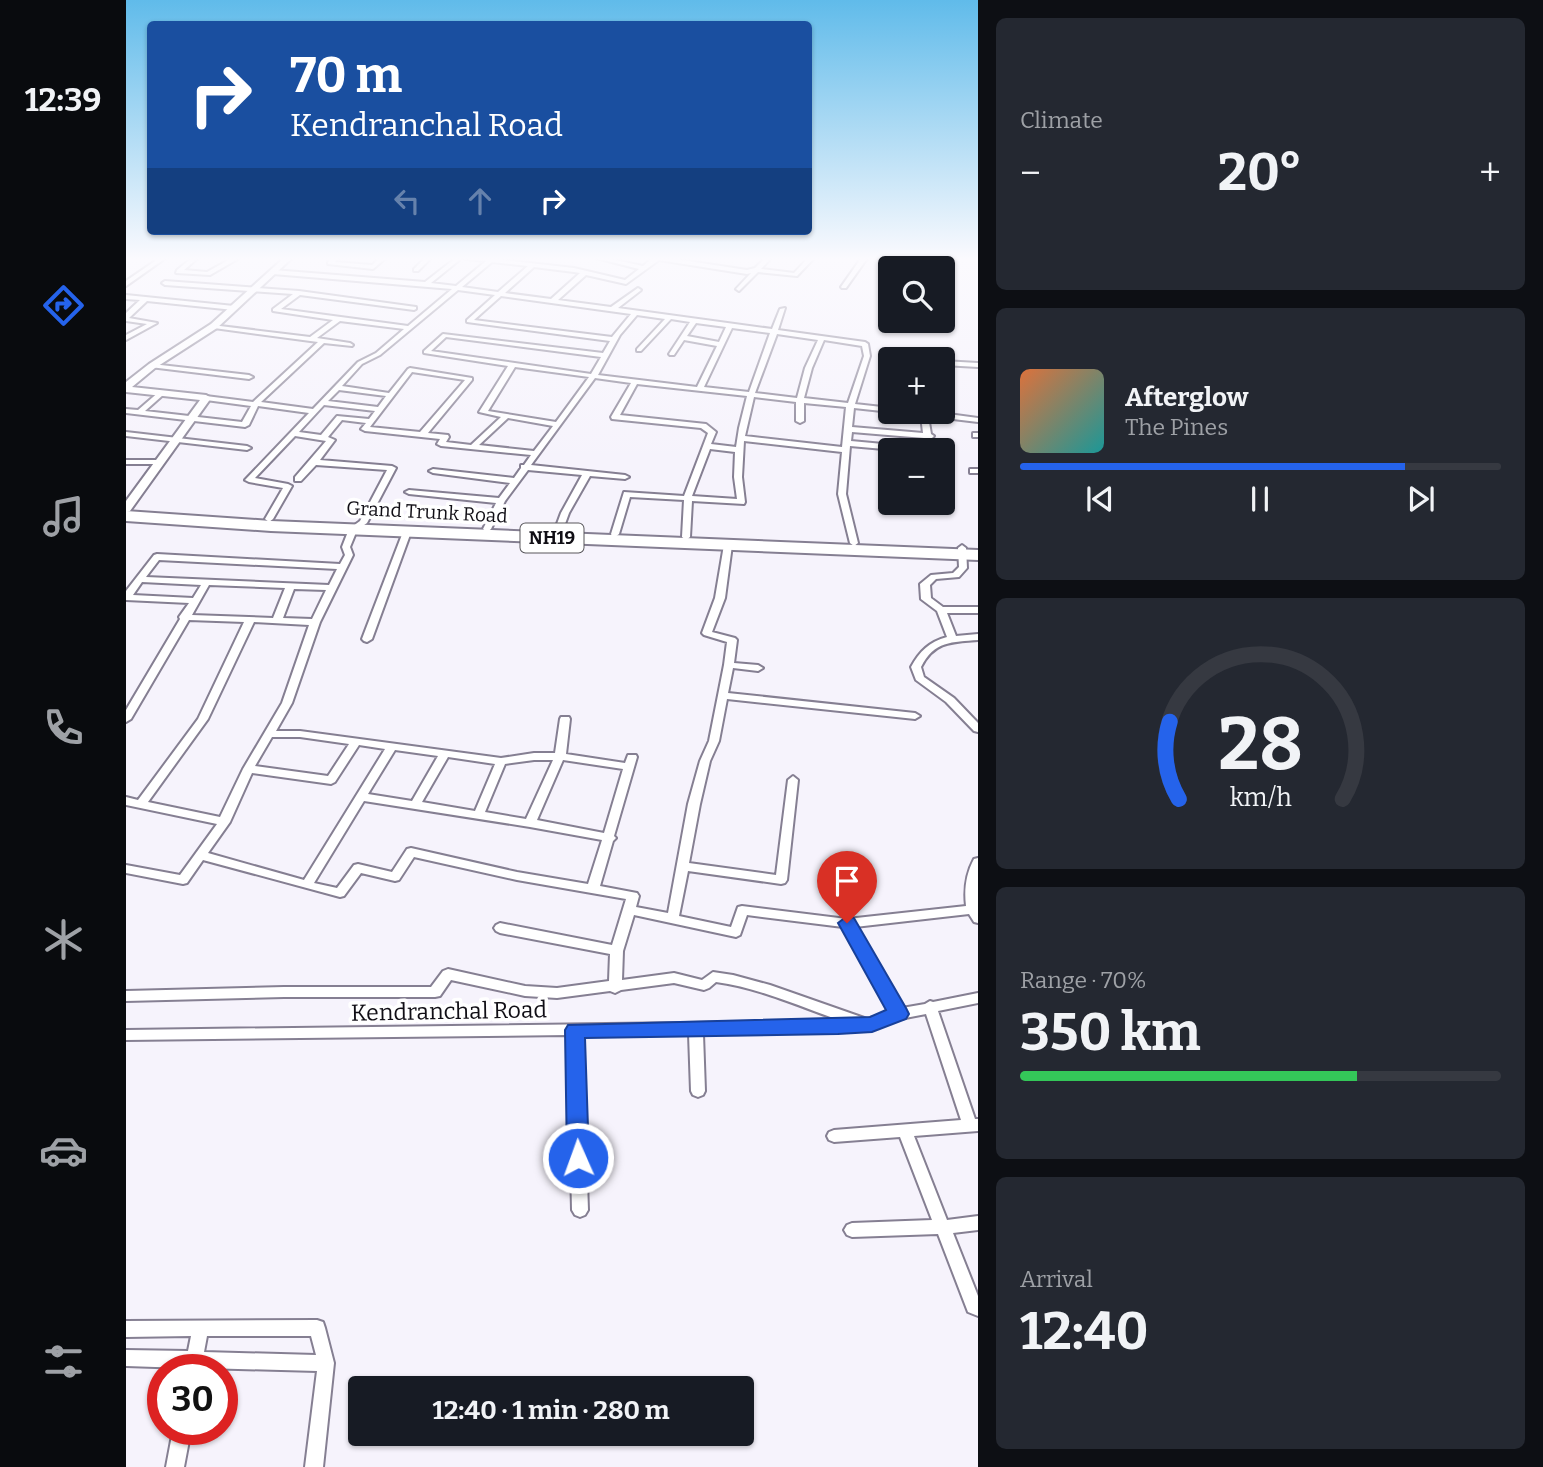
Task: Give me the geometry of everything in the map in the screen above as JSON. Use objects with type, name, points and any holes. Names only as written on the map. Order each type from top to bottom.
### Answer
[{"type":"highway","name":"Grand Trunk Road","points":[[126,513],[270,519],[407,532],[728,545],[970,551]]},
{"type":"highway","name":"Grand Trunk Road","points":[[126,513],[358,526],[854,543],[970,551]]},
{"type":"street","points":[[126,338],[149,325]]},
{"type":"street","points":[[312,340],[329,325]]},
{"type":"street","points":[[391,325],[409,328]]},
{"type":"street","points":[[270,519],[288,486],[249,480],[360,363],[378,354],[412,325]]},
{"type":"street","points":[[504,325],[613,339]]},
{"type":"street","points":[[487,529],[501,501],[524,467],[594,375],[613,339],[625,325]]},
{"type":"street","points":[[639,350],[661,325]]},
{"type":"street","points":[[672,354],[691,325]]},
{"type":"street","points":[[719,325],[865,344],[867,356],[850,407],[842,494],[854,543]]},
{"type":"street","points":[[615,534],[627,494],[688,496],[741,502],[736,479],[741,438],[751,395],[777,325]]},
{"type":"street","points":[[126,388],[152,366],[214,326],[350,345]]},
{"type":"street","points":[[699,390],[719,344],[730,327]]},
{"type":"street","points":[[604,355],[446,335],[426,352],[635,382],[878,409]]},
{"type":"street","points":[[684,338],[719,344]]},
{"type":"street","points":[[800,421],[798,401],[810,361],[822,338]]},
{"type":"street","points":[[126,411],[244,425],[255,404],[323,341]]},
{"type":"street","points":[[513,364],[483,412],[556,424]]},
{"type":"street","points":[[955,364],[978,365]]},
{"type":"street","points":[[152,366],[250,377]]},
{"type":"street","points":[[422,435],[470,379],[410,370],[365,429],[422,435],[445,437],[441,444],[534,453]]},
{"type":"street","points":[[635,382],[615,417],[703,426],[712,432],[688,496],[686,537]]},
{"type":"street","points":[[336,387],[391,395]]},
{"type":"street","points":[[126,388],[314,411]]},
{"type":"street","points":[[139,413],[160,393]]},
{"type":"street","points":[[126,513],[206,398]]},
{"type":"street","points":[[322,403],[381,409]]},
{"type":"street","points":[[474,446],[506,416]]},
{"type":"street","points":[[955,417],[978,420]]},
{"type":"street","points":[[323,438],[340,418],[371,421]]},
{"type":"street","points":[[847,429],[930,436],[927,424]]},
{"type":"street","points":[[292,433],[331,440],[298,479]]},
{"type":"street","points":[[126,434],[247,448]]},
{"type":"street","points":[[741,438],[878,448]]},
{"type":"street","points":[[708,446],[740,450]]},
{"type":"street","points":[[126,462],[159,462]]},
{"type":"street","points":[[126,869],[183,880],[224,822],[248,769],[288,703],[315,622],[349,555],[346,547],[392,468],[314,462]]},
{"type":"street","points":[[524,467],[625,477]]},
{"type":"street","points":[[433,471],[515,481]]},
{"type":"street","points":[[558,532],[565,513],[587,474]]},
{"type":"street","points":[[409,492],[501,501]]},
{"type":"street","points":[[367,639],[407,532]]},
{"type":"street","points":[[673,917],[694,804],[705,761],[714,741],[729,665],[732,640],[707,633],[720,598],[728,545]]},
{"type":"street","points":[[952,638],[941,610],[926,599],[925,584],[934,577],[956,575],[963,568],[970,551]]},
{"type":"street","points":[[126,597],[157,558],[342,567]]},
{"type":"street","points":[[140,579],[333,588]]},
{"type":"street","points":[[126,719],[206,583]]},
{"type":"street","points":[[277,620],[290,586]]},
{"type":"street","points":[[126,597],[196,601]]},
{"type":"street","points":[[941,610],[978,610]]},
{"type":"street","points":[[184,617],[315,622]]},
{"type":"street","points":[[141,804],[203,719],[250,620]]},
{"type":"street","points":[[978,637],[952,638],[932,644],[920,655],[916,667],[920,678],[950,700],[978,729]]},
{"type":"street","points":[[729,665],[758,668]]},
{"type":"street","points":[[724,696],[915,716]]},
{"type":"street","points":[[530,824],[560,756],[565,719]]},
{"type":"street","points":[[269,734],[300,734],[501,761],[524,755],[631,762],[593,889]]},
{"type":"street","points":[[248,769],[331,780],[356,741]]},
{"type":"street","points":[[307,885],[391,747]]},
{"type":"street","points":[[415,805],[444,755]]},
{"type":"street","points":[[478,816],[501,761]]},
{"type":"street","points":[[684,866],[781,880],[793,780]]},
{"type":"street","points":[[362,797],[610,838]]},
{"type":"street","points":[[126,801],[224,822]]},
{"type":"street","points":[[201,855],[340,893],[358,868],[394,877],[411,852],[633,896],[617,951],[615,988]]},
{"type":"street","points":[[629,910],[736,932],[742,910],[847,923],[976,913],[971,878],[978,862]]},
{"type":"street","points":[[847,923],[899,1014]]},
{"type":"street","points":[[500,928],[617,951]]},
{"type":"street","points":[[126,996],[435,992],[448,974],[525,991],[556,993],[615,988],[674,978],[704,985],[713,977],[737,979],[801,999],[833,1015],[872,1024]]},
{"type":"street","name":"Kendranchal Road","points":[[126,1035],[872,1024],[930,1006],[978,998]]},
{"type":"street","points":[[834,1136],[974,1125],[930,1006]]},
{"type":"street","points":[[696,1028],[698,1090]]},
{"type":"street","points":[[575,1030],[579,1210]]},
{"type":"street","points":[[905,1131],[975,1307],[978,1308]]},
{"type":"street","points":[[852,1230],[978,1223]]},
{"type":"street","points":[[126,1329],[317,1328],[326,1363],[314,1467]]},
{"type":"street","points":[[196,1354],[200,1329]]},
{"type":"street","points":[[126,1358],[147,1360]]},
{"type":"street","points":[[238,1364],[326,1363]]},
{"type":"street","points":[[175,1467],[179,1445]]},
{"type":"route","points":[[578,1158],[575,1030],[838,1027],[872,1024],[899,1014],[847,923]]}]
